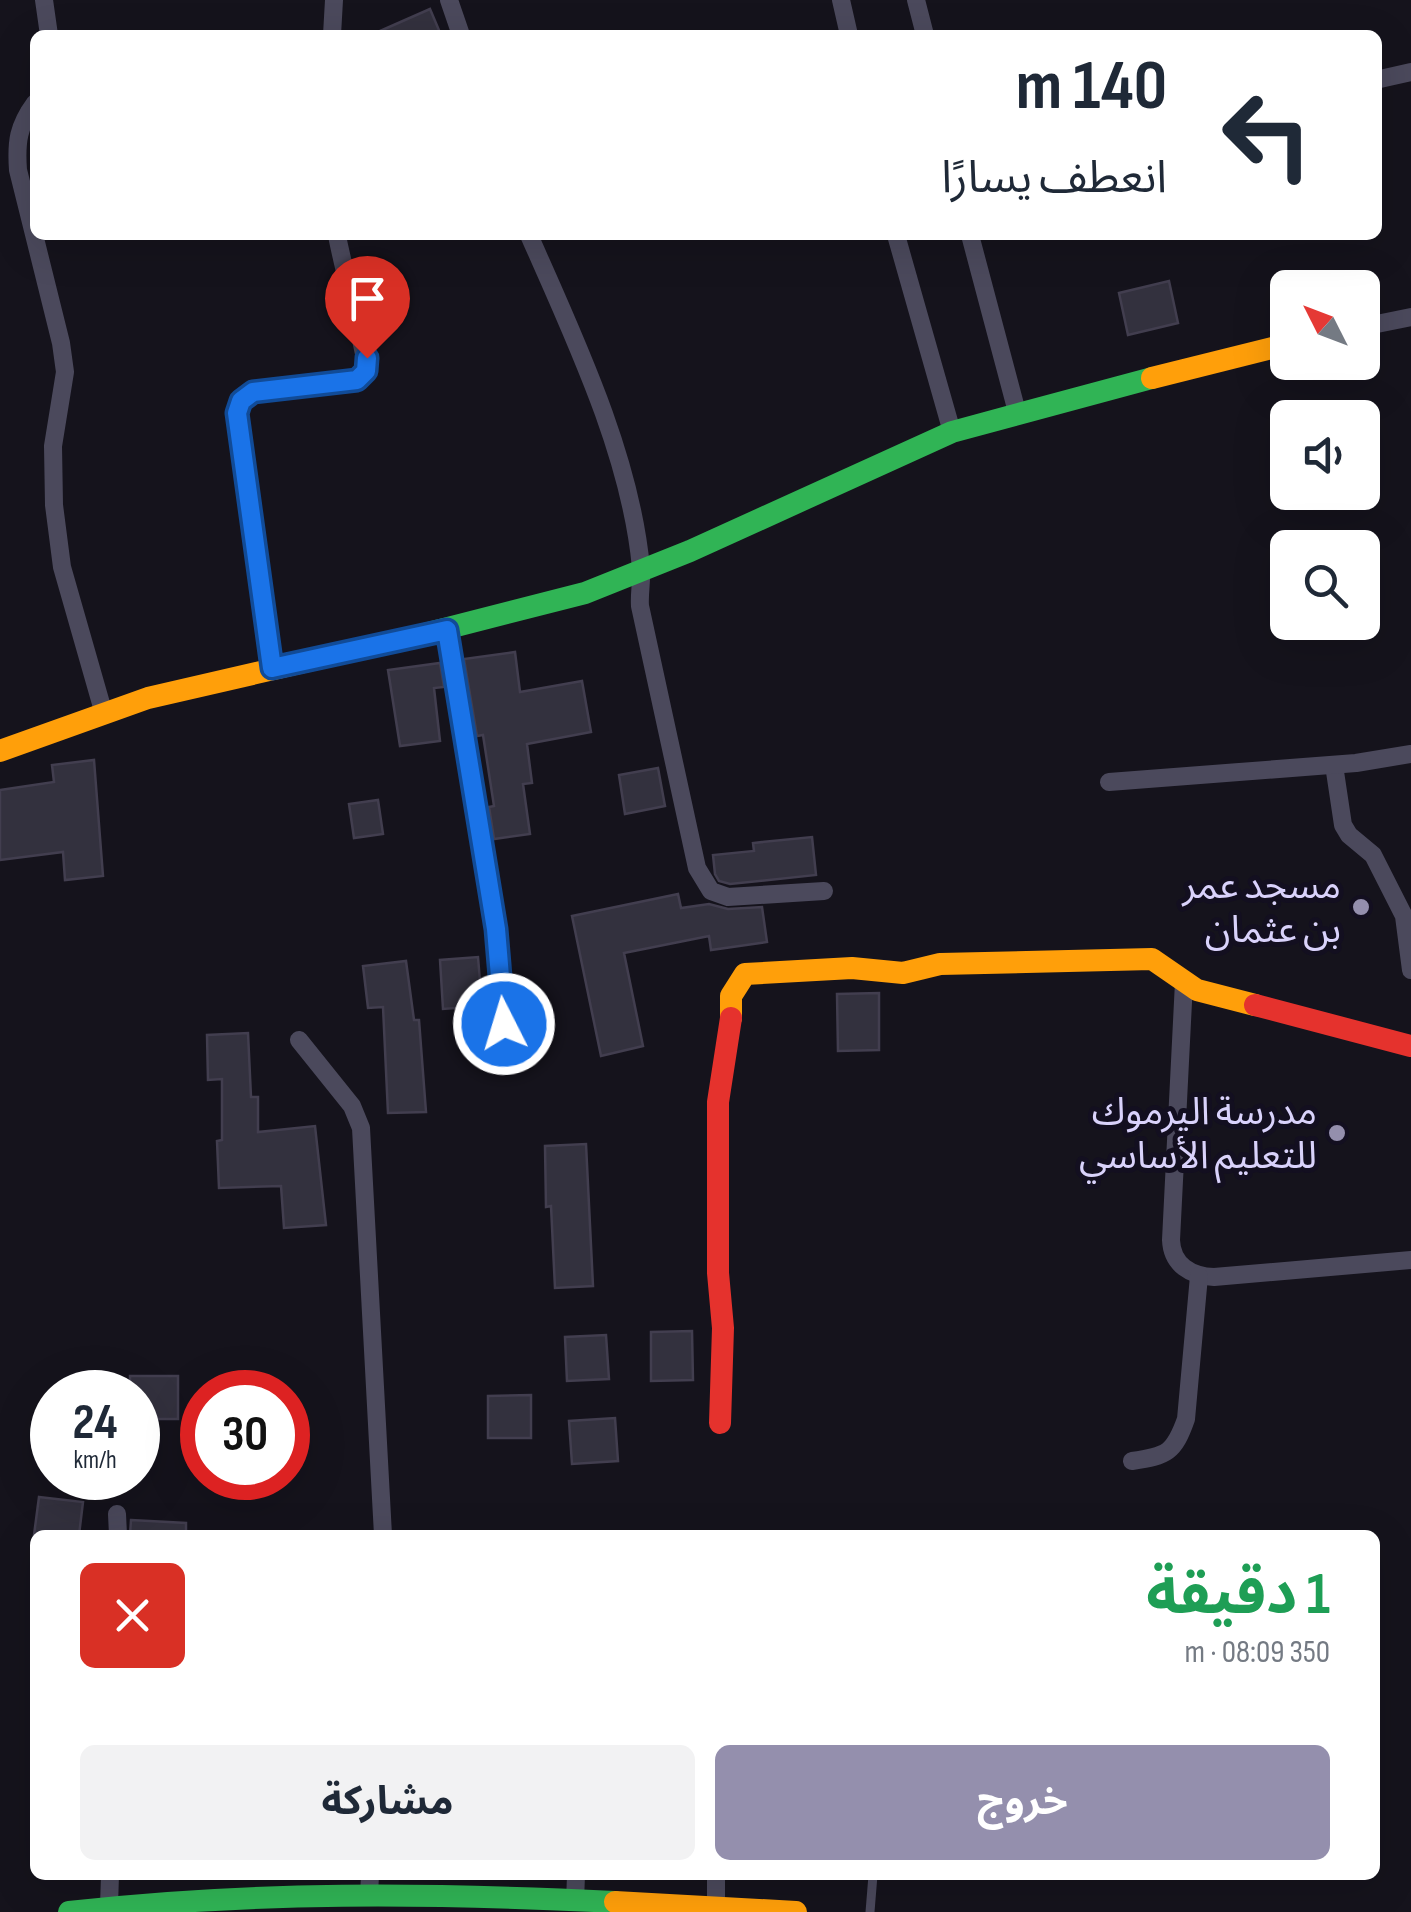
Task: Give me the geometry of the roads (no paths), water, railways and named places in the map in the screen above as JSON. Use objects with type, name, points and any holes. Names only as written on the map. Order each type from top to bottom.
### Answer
[{"type":"street","points":[[44,0],[47,30]]},
{"type":"street","points":[[332,30],[334,0]]},
{"type":"street","points":[[449,0],[458,30]]},
{"type":"street","points":[[841,0],[848,30]]},
{"type":"street","points":[[916,0],[924,30]]},
{"type":"street","points":[[1382,79],[1411,72]]},
{"type":"street","points":[[30,110],[16,142],[18,170],[30,218]]},
{"type":"street","points":[[35,240],[65,372],[53,446],[54,504],[62,567],[104,714]]},
{"type":"street","points":[[272,668],[237,413],[241,401],[253,392],[345,384],[366,371],[367,358],[338,240]]},
{"type":"street","points":[[531,240],[607,428],[631,510],[641,570],[640,606],[698,868],[711,891],[728,897],[824,891]]},
{"type":"street","points":[[897,240],[952,432]]},
{"type":"street","points":[[971,240],[1017,412]]},
{"type":"street","points":[[1380,324],[1411,318]]},
{"type":"street","points":[[0,751],[148,698],[447,630],[585,592],[690,552],[952,432],[1270,349]]},
{"type":"street","points":[[447,630],[496,929],[504,1024]]},
{"type":"street","points":[[1109,782],[1334,765],[1411,754]]},
{"type":"street","points":[[1334,765],[1343,825],[1349,835],[1373,854],[1404,916],[1411,970]]},
{"type":"street","points":[[720,1422],[718,1102],[731,1027],[731,996],[745,974],[852,968],[903,973],[940,964],[1152,959],[1174,971],[1184,982],[1219,996],[1411,1046]]},
{"type":"street","points":[[1184,982],[1170,1240],[1176,1260],[1199,1276],[1411,1260]]},
{"type":"street","points":[[299,1040],[352,1106],[361,1128],[383,1530]]},
{"type":"street","points":[[1132,1461],[1159,1457],[1172,1450],[1182,1430],[1199,1276]]},
{"type":"street","points":[[117,1514],[118,1530]]},
{"type":"street","points":[[110,1880],[110,1906]]},
{"type":"street","points":[[575,1902],[576,1880]]},
{"type":"street","points":[[716,1880],[716,1908]]},
{"type":"street","points":[[70,1912],[370,1885],[575,1902],[796,1912]]},
{"type":"lane","points":[[870,1912],[873,1880]]},
{"type":"place","name":"مسجد عمر بن عثمان","points":[[1361,907]]},
{"type":"place","name":"مدرسة اليرموك للتعليم الأساسي","points":[[1337,1133]]}]
